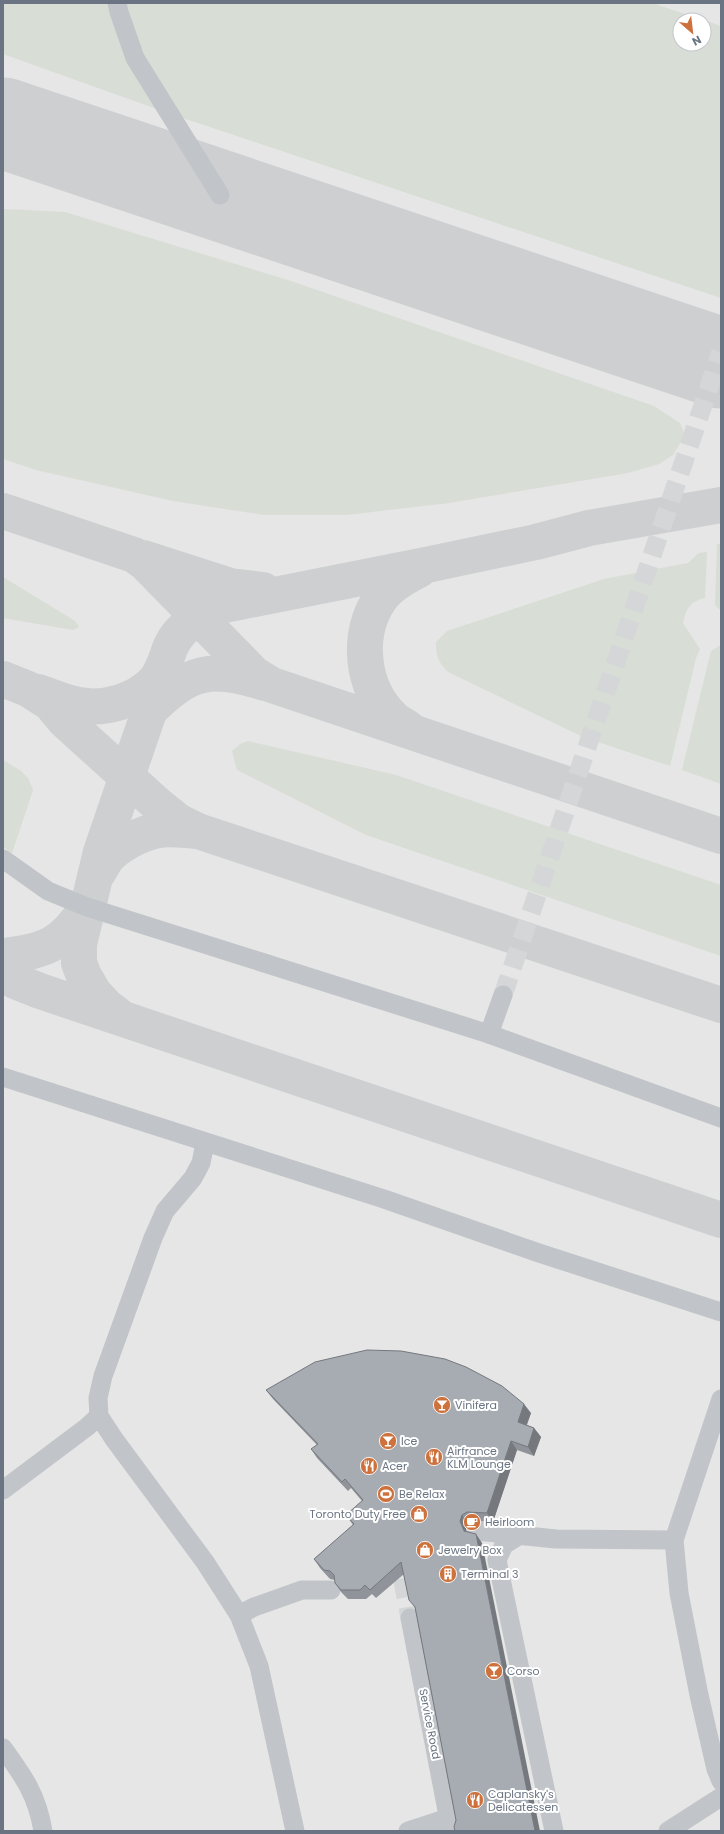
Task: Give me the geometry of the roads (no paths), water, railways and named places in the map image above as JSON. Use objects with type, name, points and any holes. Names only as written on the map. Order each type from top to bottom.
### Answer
[{"type":"street","points":[[117,3],[135,58],[220,195]]},
{"type":"street","points":[[3,860],[48,891],[87,907],[489,1034],[721,1118]]},
{"type":"street","points":[[489,1034],[503,995]]},
{"type":"street","points":[[3,1077],[205,1143],[384,1199],[539,1253],[721,1312]]},
{"type":"street","points":[[205,1143],[201,1163],[193,1178],[165,1211],[153,1238],[103,1376],[98,1398],[99,1416],[114,1439],[205,1562],[239,1615],[259,1666],[295,1831]]},
{"type":"street","points":[[721,1399],[674,1540],[679,1593],[699,1695],[716,1769],[721,1781]]},
{"type":"street","points":[[3,1490],[87,1428],[99,1416]]},
{"type":"street","points":[[477,1531],[585,1540],[674,1540]]},
{"type":"street","points":[[520,1535],[504,1545],[497,1560],[554,1831]]},
{"type":"street","points":[[239,1615],[254,1607],[302,1590],[331,1590]]},
{"type":"street","name":"Service Road","points":[[410,1618],[450,1825]]},
{"type":"street","points":[[3,1748],[32,1790],[44,1831]]},
{"type":"street","points":[[668,1831],[721,1797]]},
{"type":"street","points":[[408,1831],[450,1825]]},
{"type":"tunnel","points":[[503,995],[721,352]]},
{"type":"tunnel","points":[[394,1551],[400,1565],[410,1618]]},
{"type":"place","name":"Vinifera","points":[[442,1405]]},
{"type":"place","name":"Ice","points":[[388,1441]]},
{"type":"place","name":"Airfrance KLM Lounge","points":[[434,1457]]},
{"type":"place","name":"Acer","points":[[369,1466]]},
{"type":"place","name":"Be Relax","points":[[386,1494]]},
{"type":"place","name":"Toronto Duty Free","points":[[419,1514]]},
{"type":"place","name":"Heirloom","points":[[472,1522]]},
{"type":"place","name":"Jewelry Box","points":[[425,1550]]},
{"type":"place","name":"Terminal 3","points":[[448,1574]]},
{"type":"place","name":"Corso","points":[[494,1671]]},
{"type":"place","name":"Caplansky's Delicatessen","points":[[475,1800]]}]
